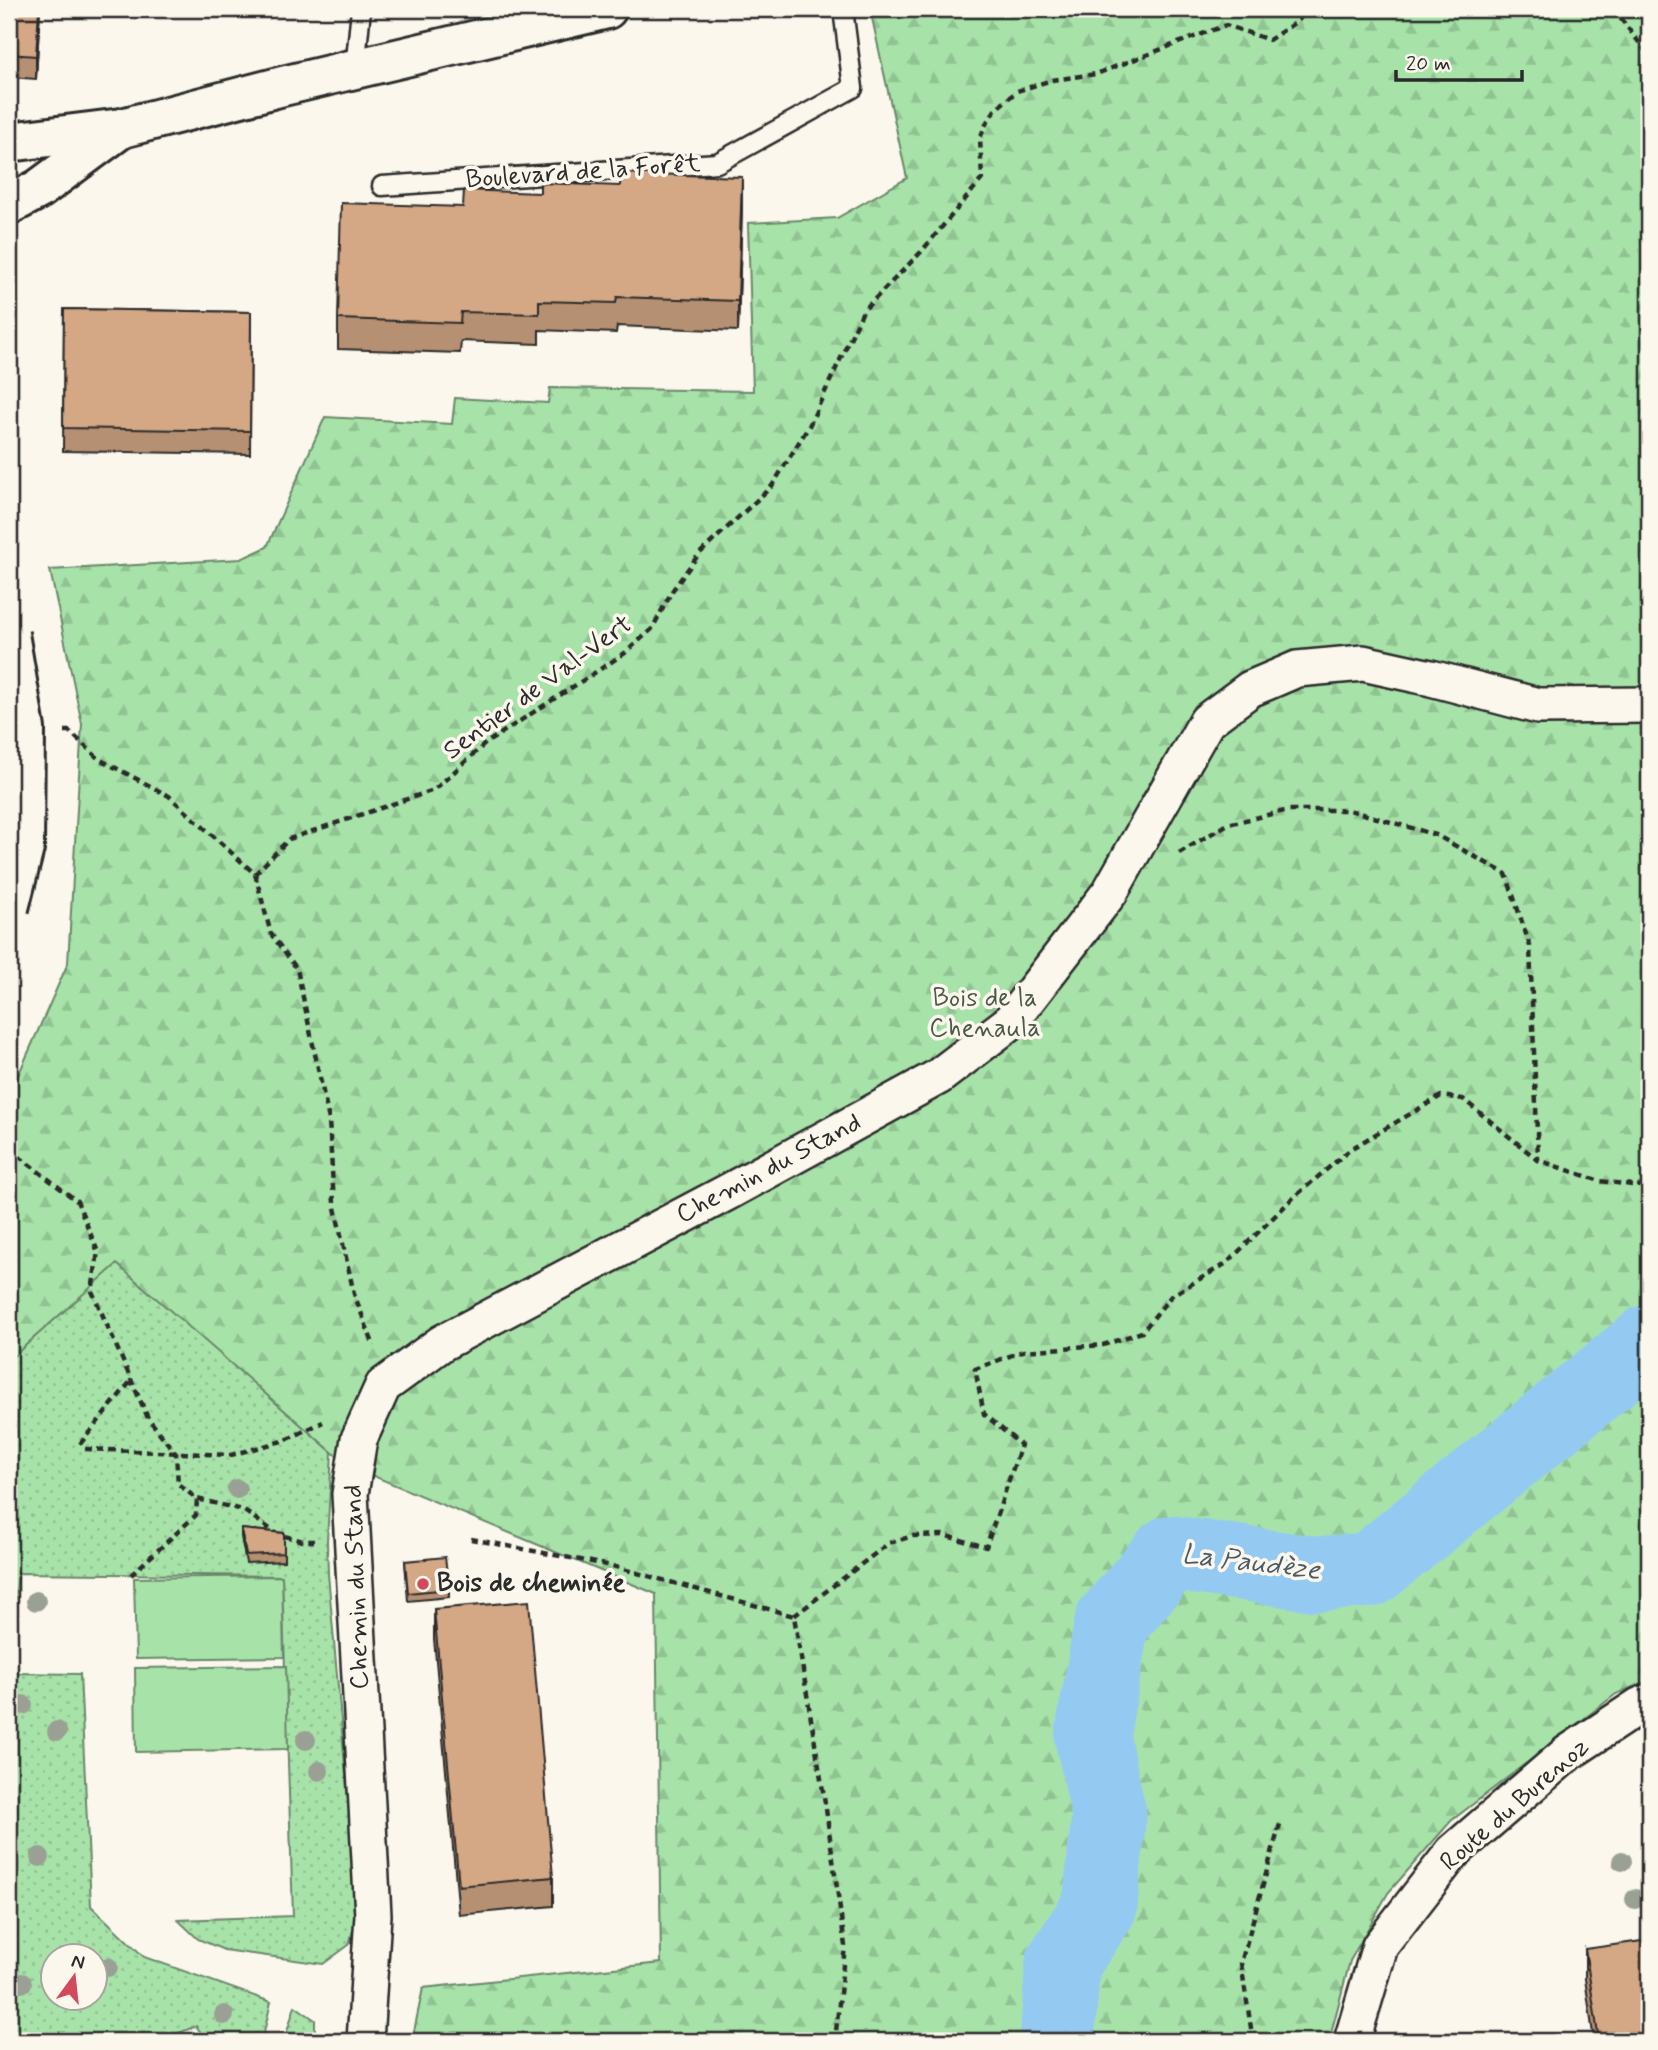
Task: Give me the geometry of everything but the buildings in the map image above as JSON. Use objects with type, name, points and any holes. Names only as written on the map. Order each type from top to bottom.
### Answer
[{"type":"street","points":[[9,142],[122,128],[607,9]]},
{"type":"street","points":[[9,205],[39,189],[122,128]]},
{"type":"street","points":[[9,634],[25,743],[24,848],[9,908]]},
{"type":"street","name":"Chemin du Stand","points":[[365,2041],[373,1915],[350,1494],[359,1439],[383,1385],[442,1343],[938,1077],[1009,1024],[1110,892],[1207,721],[1250,689],[1297,669],[1363,663],[1538,706],[1649,705]]},
{"type":"street","name":"Route du Burenoz","points":[[1352,2041],[1380,1946],[1452,1852],[1568,1752],[1649,1702]]},
{"type":"lane","points":[[355,69],[361,9]]},
{"type":"lane","name":"Boulevard de la Forêt","points":[[382,186],[717,163],[853,88],[843,9]]},
{"type":"path","name":"Sentier de Val-Vert","points":[[255,874],[289,839],[434,790],[486,743],[625,653],[652,629],[672,591],[699,554],[772,486],[809,426],[863,311],[921,252],[982,178],[981,138],[987,122],[995,110],[1017,91],[1052,80],[1096,74],[1226,25],[1269,40],[1299,20],[1305,9]]},
{"type":"path","points":[[1613,9],[1649,55]]},
{"type":"path","points":[[56,732],[69,731],[99,760],[169,796],[255,874],[271,934],[297,969],[329,1120],[334,1203],[354,1294],[372,1335],[383,1385]]},
{"type":"path","points":[[1169,858],[1228,824],[1289,810],[1349,810],[1436,835],[1506,874],[1530,946],[1538,1160]]},
{"type":"path","points":[[794,1616],[889,1543],[914,1536],[943,1535],[986,1547],[1021,1445],[984,1414],[975,1369],[1023,1351],[1103,1345],[1142,1332],[1171,1296],[1227,1263],[1292,1199],[1352,1148],[1441,1096],[1463,1099],[1538,1160],[1600,1181],[1649,1187]]},
{"type":"path","points":[[9,1149],[77,1201],[98,1252],[92,1291],[148,1418],[176,1454],[178,1484],[197,1499],[243,1510],[277,1534],[303,1541]]},
{"type":"path","points":[[131,1381],[82,1446],[176,1454],[232,1455],[286,1440],[327,1420]]},
{"type":"path","points":[[131,1575],[196,1515],[197,1499]]},
{"type":"path","points":[[471,1539],[612,1566],[794,1616]]},
{"type":"path","points":[[794,1616],[826,1809],[845,1946],[835,2041]]},
{"type":"path","points":[[1253,2041],[1241,1963],[1280,1824]]},
{"type":"green space","name":"Bois de la Chenaula","points":[[870,9],[1649,9],[1649,1680],[1616,1694],[1451,1821],[1388,1893],[1350,1961],[1329,2041],[412,2041],[423,1988],[661,1963],[656,1594],[347,1465],[117,1264],[9,1360],[9,1096],[68,963],[82,724],[50,570],[241,559],[267,547],[325,417],[452,424],[455,398],[548,403],[550,388],[753,391],[748,223],[837,218],[907,178]]},
{"type":"green space","points":[[117,1263],[332,1452],[328,1574],[356,1889],[356,1919],[349,1945],[323,1964],[224,1950],[198,1939],[178,1920],[293,1916],[282,1576],[18,1573],[9,1661],[9,1360]]},
{"type":"green space","points":[[282,1576],[284,1657],[136,1659],[134,1578]]},
{"type":"green space","points":[[286,1666],[288,1749],[136,1752],[135,1668]]},
{"type":"green space","points":[[9,1673],[80,1674],[91,1906],[144,1957],[271,2002],[262,2041],[207,2041],[196,2026],[160,2041],[9,2041]]},
{"type":"green space","points":[[295,2006],[315,2020],[315,2041],[284,2041]]},
{"type":"waterway","name":"La Paudèze","points":[[1057,2041],[1063,1963],[1100,1906],[1109,1814],[1092,1737],[1112,1622],[1170,1553],[1318,1574],[1370,1570],[1649,1342]]},
{"type":"place","name":"Bois de cheminée","points":[[423,1584]]}]
